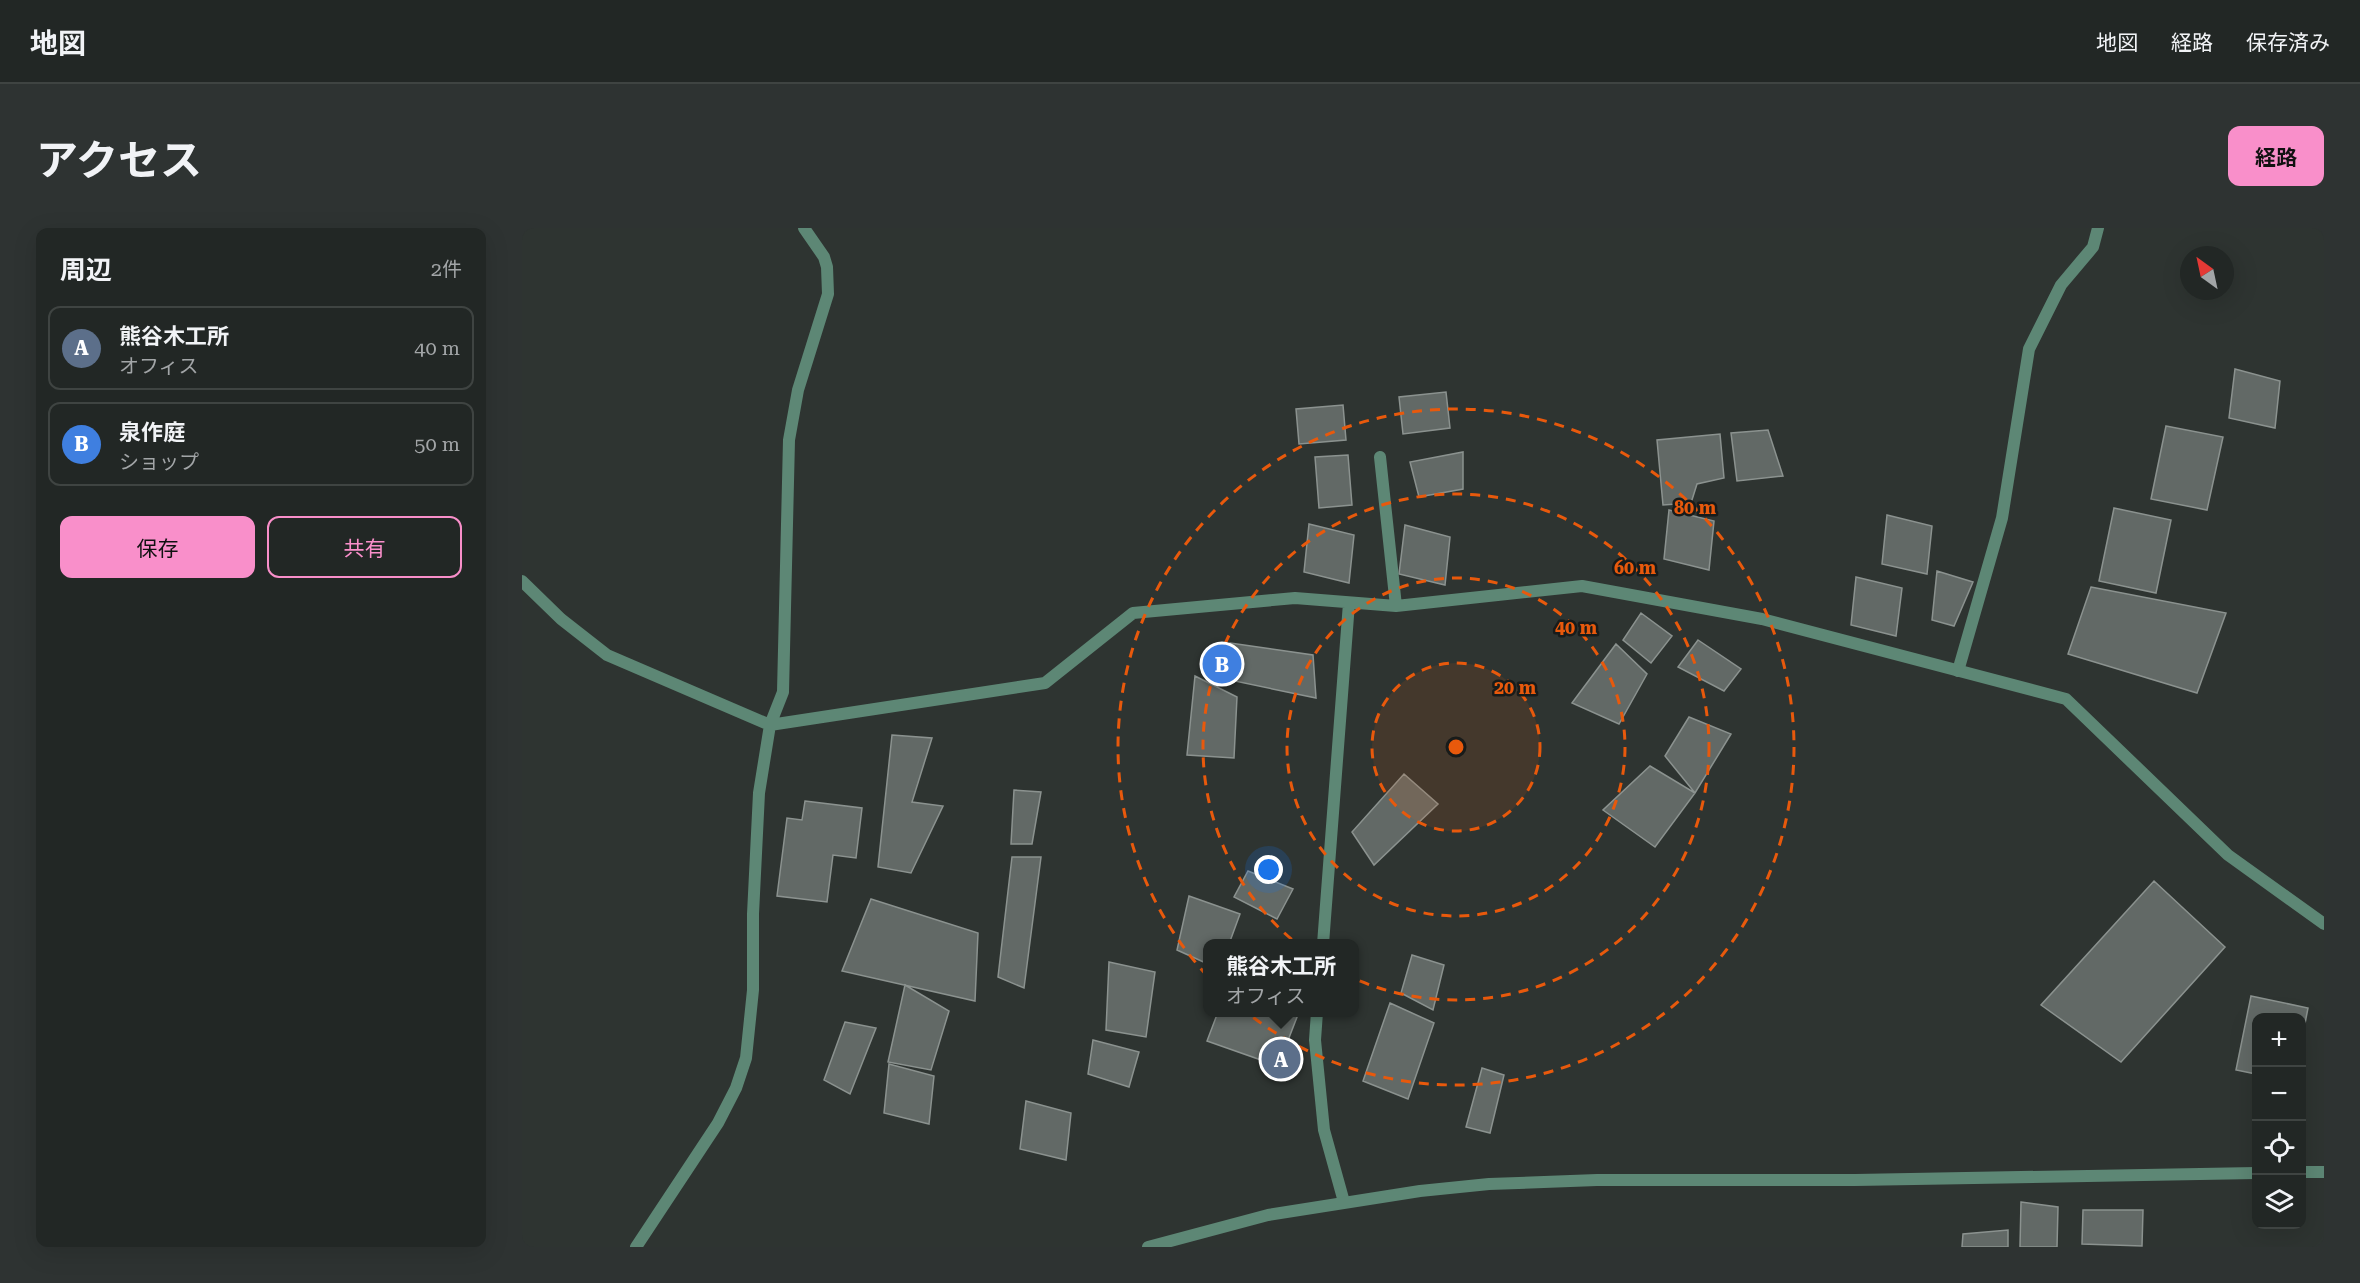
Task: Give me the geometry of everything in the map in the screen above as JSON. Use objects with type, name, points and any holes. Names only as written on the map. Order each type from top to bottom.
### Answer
[{"type":"street","points":[[636,1247],[718,1123],[736,1088],[746,1058],[753,990],[753,914],[759,793],[770,725],[783,692],[789,440],[798,390],[828,294],[827,267],[824,257],[804,228]]},
{"type":"street","points":[[1958,671],[2002,518],[2029,349],[2061,285],[2093,247],[2098,228]]},
{"type":"street","points":[[1380,457],[1396,606]]},
{"type":"street","points":[[522,581],[561,619],[607,655],[770,725],[1045,683],[1133,613],[1294,598],[1396,606],[1582,586],[1762,619],[2066,699],[2228,855],[2324,924]]},
{"type":"street","points":[[1323,939],[1349,603]]},
{"type":"street","points":[[1317,1017],[1315,1040],[1324,1130],[1344,1202]]},
{"type":"street","points":[[2306,1172],[2324,1172]]},
{"type":"street","points":[[1148,1247],[1268,1215],[1420,1191],[1489,1184],[1597,1180],[1855,1180],[2252,1173]]},
{"type":"building","points":[[2235,369],[2280,381],[2275,428],[2229,418]]},
{"type":"building","points":[[1446,392],[1450,428],[1403,434],[1399,397]]},
{"type":"building","points":[[1343,405],[1346,440],[1299,444],[1296,409]]},
{"type":"building","points":[[2166,426],[2223,437],[2207,510],[2151,499]]},
{"type":"building","points":[[1768,430],[1783,476],[1737,481],[1731,433]]},
{"type":"building","points":[[1720,434],[1724,478],[1697,484],[1691,503],[1663,505],[1657,440]]},
{"type":"building","points":[[1463,452],[1463,489],[1419,497],[1410,462]]},
{"type":"building","points":[[1348,455],[1352,505],[1319,508],[1315,457]]},
{"type":"building","points":[[2114,508],[2171,520],[2156,593],[2099,581]]},
{"type":"building","points":[[1669,510],[1714,521],[1709,570],[1664,559]]},
{"type":"building","points":[[1887,515],[1932,526],[1927,574],[1882,564]]},
{"type":"building","points":[[1309,524],[1354,535],[1349,583],[1304,572]]},
{"type":"building","points":[[1405,525],[1450,537],[1445,585],[1399,574]]},
{"type":"building","points":[[1937,571],[1973,582],[1954,626],[1932,620]]},
{"type":"building","points":[[1856,577],[1902,588],[1896,636],[1851,625]]},
{"type":"building","points":[[2091,587],[2226,613],[2197,693],[2068,654]]},
{"type":"building","points":[[1641,613],[1672,636],[1651,663],[1623,640]]},
{"type":"building","points":[[1698,640],[1741,669],[1724,691],[1678,667]]},
{"type":"building","points":[[1230,643],[1313,655],[1316,698],[1225,679]]},
{"type":"building","points":[[1616,644],[1647,674],[1619,724],[1572,703]]},
{"type":"building","points":[[1195,676],[1237,697],[1234,758],[1187,755]]},
{"type":"building","points":[[1689,717],[1731,734],[1695,793],[1665,756]]},
{"type":"building","points":[[892,735],[932,738],[912,802],[943,806],[911,873],[878,867]]},
{"type":"building","points":[[1650,766],[1695,793],[1655,847],[1603,810]]},
{"type":"building","points":[[1404,774],[1438,804],[1374,865],[1352,832]]},
{"type":"building","points":[[1014,790],[1041,792],[1032,844],[1011,844]]},
{"type":"building","points":[[805,801],[862,808],[856,858],[833,855],[827,902],[777,896],[787,818],[802,820]]},
{"type":"building","points":[[1012,857],[1041,857],[1024,988],[998,977]]},
{"type":"building","points":[[1248,871],[1293,889],[1277,919],[1234,897]]},
{"type":"building","points":[[2154,881],[2225,947],[2121,1062],[2041,1005]]},
{"type":"building","points":[[1189,896],[1240,914],[1231,939],[1203,939],[1203,962],[1177,950]]},
{"type":"building","points":[[871,899],[978,933],[975,1001],[842,971]]},
{"type":"building","points":[[1412,955],[1444,965],[1433,1010],[1401,993]]},
{"type":"building","points":[[1109,962],[1155,972],[1146,1037],[1106,1030]]},
{"type":"building","points":[[905,985],[949,1011],[931,1070],[888,1062]]},
{"type":"building","points":[[2251,996],[2308,1008],[2306,1018],[2306,1013],[2252,1013],[2252,1073],[2236,1070]]},
{"type":"building","points":[[1390,1003],[1434,1023],[1408,1099],[1363,1081]]},
{"type":"building","points":[[1216,1017],[1297,1017],[1278,1066],[1207,1041]]},
{"type":"building","points":[[845,1022],[876,1028],[850,1094],[824,1080]]},
{"type":"building","points":[[1093,1040],[1139,1052],[1129,1087],[1088,1074]]},
{"type":"building","points":[[889,1064],[934,1076],[929,1124],[884,1113]]},
{"type":"building","points":[[1482,1068],[1504,1075],[1490,1133],[1466,1127]]},
{"type":"building","points":[[1026,1101],[1071,1113],[1066,1160],[1020,1149]]},
{"type":"building","points":[[2021,1202],[2058,1207],[2057,1247],[2020,1247]]},
{"type":"building","points":[[2083,1210],[2143,1210],[2142,1246],[2082,1244]]},
{"type":"building","points":[[2008,1230],[2008,1247],[1962,1247],[1963,1234]]},
{"type":"place","name":"泉作庭","points":[[1222,664]]},
{"type":"place","name":"熊谷木工所","points":[[1281,1059]]}]
